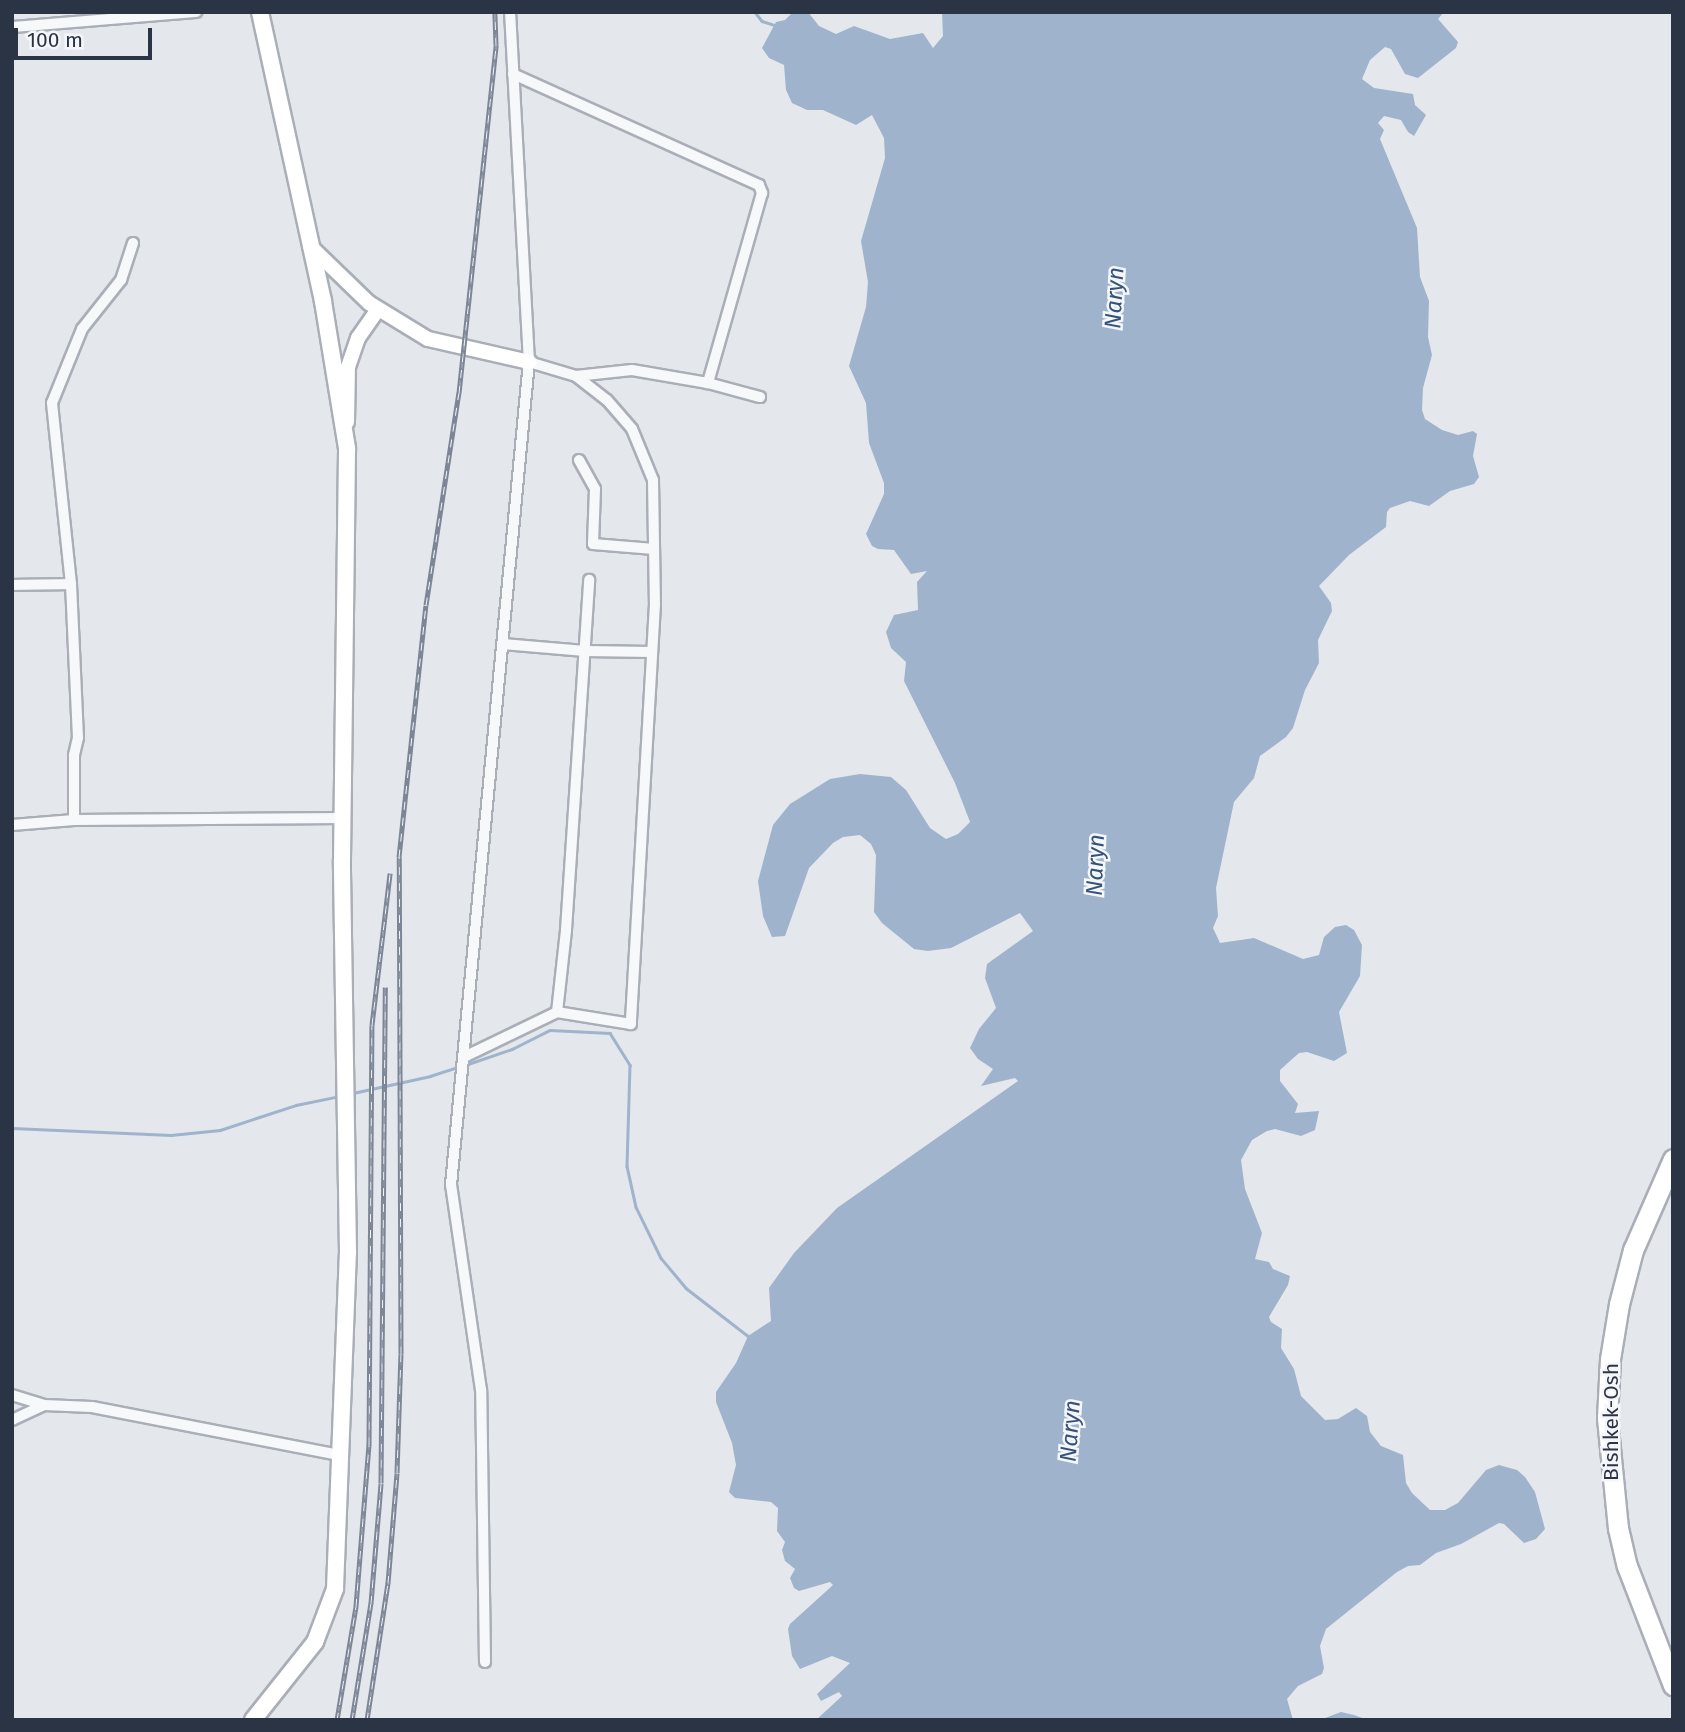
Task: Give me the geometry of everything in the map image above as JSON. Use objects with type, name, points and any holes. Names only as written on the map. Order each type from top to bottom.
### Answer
[{"type":"highway","name":"Bishkek-Osh","points":[[1673,1159],[1633,1250],[1619,1304],[1610,1359],[1607,1418],[1618,1528],[1627,1566],[1673,1685]]},
{"type":"main road","points":[[253,1720],[315,1642],[335,1589],[348,1253],[343,818],[347,448],[310,246],[260,12]]},
{"type":"street","points":[[12,27],[195,12]]},
{"type":"street","points":[[485,1662],[481,1390],[450,1185],[529,362],[510,12]]},
{"type":"street","points":[[513,74],[759,185],[762,193],[708,383]]},
{"type":"street","points":[[74,820],[74,755],[78,738],[71,584],[52,403],[82,329],[121,280],[134,243]]},
{"type":"street","points":[[310,246],[378,309],[428,339],[529,362],[576,376],[607,400],[632,429],[653,480],[652,652],[631,1024],[557,1012],[464,1057]]},
{"type":"street","points":[[347,448],[348,367],[358,338],[378,309]]},
{"type":"street","points":[[576,376],[632,370],[708,383],[760,397]]},
{"type":"street","points":[[579,460],[595,489],[593,544],[654,550]]},
{"type":"street","points":[[557,1012],[566,930],[589,580]]},
{"type":"street","points":[[12,585],[71,584]]},
{"type":"street","points":[[503,643],[585,651],[652,652]]},
{"type":"street","points":[[12,825],[74,820],[343,818]]},
{"type":"street","points":[[12,1395],[44,1405],[92,1407],[340,1455]]},
{"type":"street","points":[[12,1420],[44,1405]]},
{"type":"water","name":"Naryn","points":[[793,12],[808,12],[819,26],[836,34],[854,26],[890,39],[923,33],[933,48],[943,36],[942,12],[1444,12],[1438,19],[1458,42],[1456,48],[1418,78],[1405,74],[1391,49],[1385,47],[1370,60],[1362,79],[1374,88],[1413,94],[1415,105],[1426,115],[1414,136],[1408,132],[1401,120],[1384,116],[1378,123],[1384,130],[1380,139],[1417,228],[1420,277],[1429,301],[1428,337],[1432,355],[1423,388],[1422,410],[1425,419],[1442,430],[1458,435],[1473,431],[1477,434],[1473,456],[1479,477],[1474,484],[1450,491],[1429,506],[1410,501],[1390,508],[1387,512],[1386,527],[1349,555],[1319,586],[1331,603],[1332,611],[1318,640],[1319,663],[1305,690],[1293,728],[1286,737],[1260,756],[1254,778],[1234,802],[1216,888],[1218,916],[1213,928],[1220,943],[1254,938],[1303,959],[1319,955],[1324,937],[1335,927],[1346,925],[1354,930],[1362,945],[1360,976],[1339,1012],[1347,1053],[1334,1061],[1307,1052],[1299,1053],[1280,1070],[1280,1081],[1298,1104],[1295,1113],[1319,1111],[1315,1130],[1301,1136],[1275,1129],[1267,1131],[1252,1140],[1241,1160],[1245,1189],[1262,1233],[1255,1259],[1269,1262],[1273,1269],[1290,1276],[1288,1285],[1269,1317],[1271,1322],[1282,1329],[1281,1348],[1294,1369],[1301,1396],[1325,1420],[1338,1419],[1356,1408],[1367,1416],[1370,1432],[1381,1446],[1403,1455],[1406,1483],[1412,1493],[1430,1510],[1445,1510],[1458,1503],[1486,1470],[1499,1465],[1517,1470],[1535,1492],[1545,1529],[1536,1539],[1524,1543],[1504,1524],[1499,1523],[1461,1544],[1436,1553],[1420,1565],[1408,1566],[1397,1572],[1326,1629],[1320,1646],[1324,1668],[1322,1674],[1298,1686],[1287,1699],[1293,1720],[816,1720],[842,1696],[839,1692],[821,1701],[817,1694],[850,1663],[832,1656],[800,1669],[792,1656],[788,1629],[790,1624],[833,1585],[830,1582],[799,1591],[794,1588],[790,1578],[795,1569],[785,1561],[782,1550],[785,1542],[777,1531],[778,1508],[771,1502],[735,1498],[729,1492],[736,1465],[732,1443],[716,1402],[716,1392],[736,1363],[748,1336],[771,1321],[769,1288],[794,1253],[837,1208],[1018,1081],[1015,1078],[981,1086],[993,1069],[978,1059],[970,1048],[979,1029],[996,1008],[985,978],[987,964],[1033,931],[1020,913],[951,948],[928,951],[914,949],[882,923],[874,912],[876,855],[871,844],[860,835],[843,837],[833,843],[809,868],[785,936],[772,937],[763,916],[758,881],[773,825],[790,804],[830,779],[860,774],[891,777],[906,790],[930,828],[946,839],[958,834],[970,822],[955,783],[904,681],[906,662],[891,648],[886,632],[894,615],[918,610],[917,582],[927,571],[911,574],[894,550],[872,546],[866,534],[884,494],[884,483],[869,443],[866,403],[849,366],[866,307],[868,282],[861,241],[885,158],[884,138],[872,115],[856,125],[823,110],[807,110],[792,103],[786,90],[784,65],[769,58],[762,48],[776,22],[785,20]]},
{"type":"water","points":[[1341,1712],[1354,1715],[1368,1720],[1320,1720]]},
{"type":"waterway","points":[[755,12],[762,21],[774,25]]},
{"type":"waterway","points":[[465,1065],[512,1049],[550,1030],[610,1033],[630,1065],[627,1166],[636,1207],[661,1258],[686,1288],[748,1336]]},
{"type":"waterway","points":[[353,1093],[458,1067]]},
{"type":"waterway","points":[[12,1128],[171,1135],[220,1130],[296,1105],[340,1096]]},
{"type":"railway","points":[[367,1720],[388,1583],[397,1473],[401,1354],[399,857],[426,605],[459,393],[496,45],[495,12]]},
{"type":"railway","points":[[337,1720],[356,1606],[369,1445],[372,1025],[390,873]]},
{"type":"railway","points":[[352,1720],[371,1603],[381,1483],[385,987]]}]
